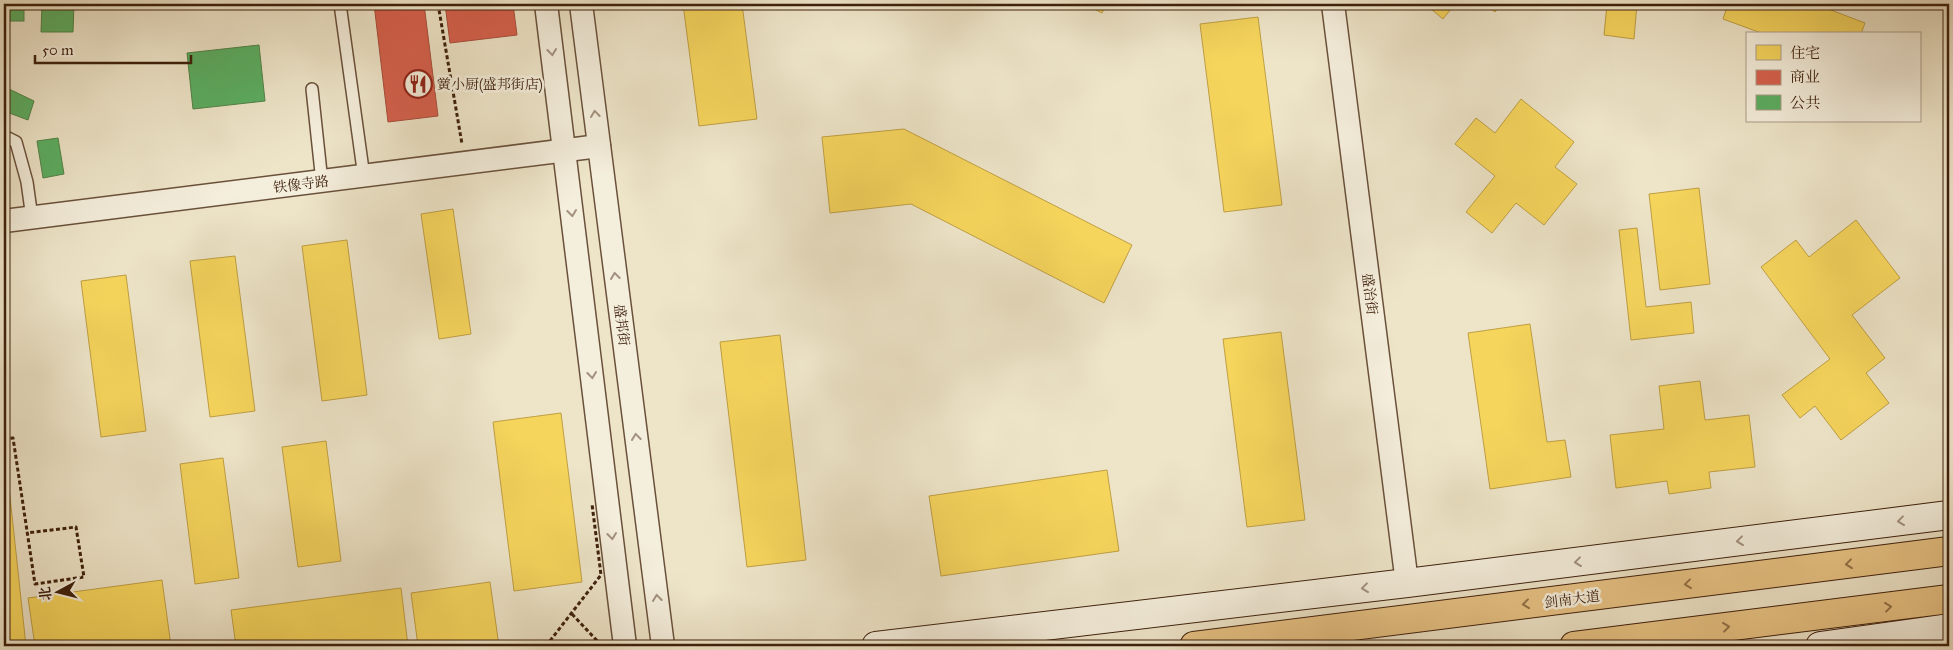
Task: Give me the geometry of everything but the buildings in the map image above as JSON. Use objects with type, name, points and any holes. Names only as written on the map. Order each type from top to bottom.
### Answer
[{"type":"highway","name":"剑南大道","points":[[1194,646],[1949,551]]},
{"type":"highway","points":[[1574,646],[1949,599]]},
{"type":"main road","points":[[876,646],[1407,583],[1949,515]]},
{"type":"main road","points":[[1820,646],[1949,628]]},
{"type":"street","points":[[546,4],[625,646]]},
{"type":"street","name":"盛邦街","points":[[581,4],[663,646]]},
{"type":"street","name":"盛治街","points":[[1333,4],[1407,583]]},
{"type":"street","name":"铁像寺路","points":[[4,222],[564,152],[599,146]]},
{"type":"lane","points":[[340,4],[364,177]]},
{"type":"lane","points":[[312,90],[322,182]]},
{"type":"lane","points":[[4,136],[16,142],[27,182],[32,218]]},
{"type":"path","points":[[438,4],[466,164]]},
{"type":"path","points":[[4,439],[13,438],[34,584],[84,577],[76,527],[27,533]]},
{"type":"path","points":[[546,646],[601,574],[592,504]]},
{"type":"path","points":[[572,614],[602,646]]},
{"type":"place","name":"黉小厨(盛邦街店)","points":[[418,84]]}]
